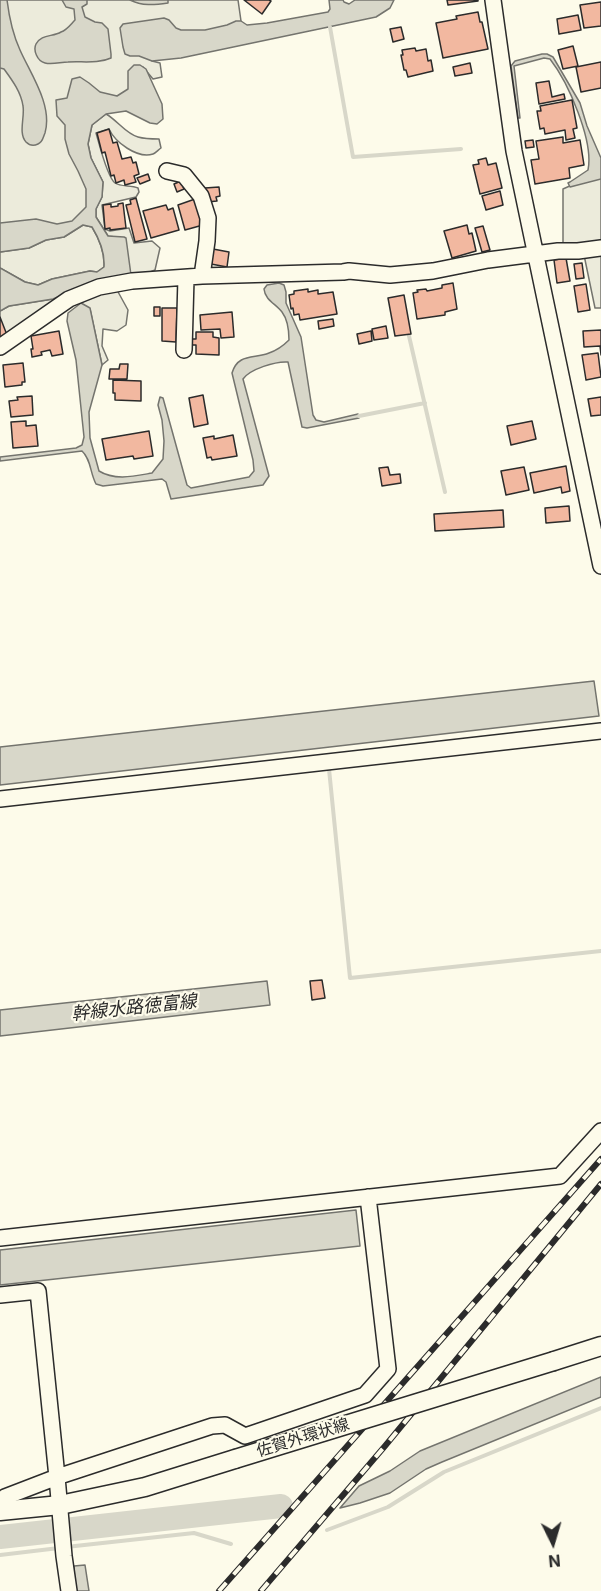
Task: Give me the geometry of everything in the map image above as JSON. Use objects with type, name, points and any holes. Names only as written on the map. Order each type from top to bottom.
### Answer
[{"type":"main road","name":"佐賀外環状線","points":[[0,1511],[61,1511],[601,1346]]},
{"type":"street","points":[[493,0],[514,151],[601,567]]},
{"type":"street","points":[[167,171],[184,175],[201,196],[208,218],[202,276]]},
{"type":"street","points":[[0,347],[69,300],[99,287],[132,281],[349,271],[390,275],[432,271],[488,260],[558,251],[601,248]]},
{"type":"street","points":[[184,350],[186,278]]},
{"type":"street","points":[[0,799],[601,730]]},
{"type":"street","points":[[0,1238],[560,1176],[601,1131]]},
{"type":"street","points":[[0,1506],[6,1497],[57,1477],[212,1426],[225,1425],[245,1436],[365,1395],[388,1369],[368,1197]]},
{"type":"street","points":[[0,1295],[38,1292],[69,1591]]},
{"type":"shaded area","points":[[0,0],[238,0],[241,21],[229,35],[152,61],[160,63],[162,77],[153,79],[143,67],[142,97],[79,107],[96,192],[86,216],[62,230],[0,233]]},
{"type":"shaded area","points":[[106,114],[134,135],[159,139],[161,148],[153,154],[140,154],[121,144],[109,129],[96,133],[112,180],[117,184],[138,188],[139,192],[136,197],[102,205],[105,229],[110,231],[129,228],[134,243],[152,241],[160,248],[155,270],[140,276],[131,275],[115,237],[108,236],[96,217],[96,209],[102,197],[103,182],[91,158],[88,144],[92,125]]},
{"type":"shaded area","points":[[601,172],[601,308],[595,308],[584,255],[563,255],[563,189]]},
{"type":"shaded area","points":[[83,225],[92,227],[104,256],[104,267],[97,272],[90,271],[52,279],[38,285],[25,282],[0,268],[0,252],[29,248],[46,240],[64,237]]},
{"type":"shaded area","points":[[117,290],[128,310],[126,325],[117,331],[103,329],[102,346],[108,360],[102,365],[90,309],[81,303],[100,292]]},
{"type":"shaded area","points":[[53,299],[55,304],[0,344],[0,311],[9,306]]},
{"type":"water","points":[[0,0],[7,0],[15,38],[46,111],[45,133],[41,142],[35,145],[29,144],[24,138],[22,101],[16,86],[4,69],[0,68]]},
{"type":"water","points":[[62,0],[87,0],[87,4],[82,7],[85,17],[102,23],[108,29],[111,58],[95,62],[51,64],[40,60],[35,49],[38,41],[58,34],[75,20],[74,9],[66,7]]},
{"type":"water","points":[[130,0],[168,0],[168,3],[148,4]]},
{"type":"water","points":[[329,0],[343,0],[349,4],[355,0],[394,0],[390,8],[376,17],[181,58],[152,61],[125,54],[123,47],[120,28],[123,24],[164,18],[181,30],[205,30],[236,21],[247,25],[267,23],[328,12]]},
{"type":"water","points":[[542,54],[553,57],[580,103],[601,158],[601,179],[570,187],[568,183],[588,170],[587,144],[572,97],[550,59],[544,58],[514,66],[520,118],[518,118],[511,66],[515,61]]},
{"type":"water","points":[[134,65],[140,65],[146,69],[162,104],[163,119],[157,124],[126,111],[106,114],[92,125],[88,144],[91,158],[103,182],[102,197],[96,209],[96,217],[108,236],[126,238],[131,275],[79,288],[53,299],[9,306],[0,311],[0,268],[25,282],[38,285],[52,279],[90,271],[97,272],[104,267],[101,246],[92,227],[83,225],[64,237],[46,240],[29,248],[0,252],[0,223],[36,219],[57,224],[72,221],[86,207],[86,189],[69,154],[65,139],[65,125],[57,116],[56,100],[67,98],[72,79],[80,77],[100,92],[117,96],[128,89],[128,71]]},
{"type":"water","points":[[279,283],[284,285],[286,303],[301,337],[313,415],[316,420],[324,422],[358,414],[359,418],[302,427],[288,362],[264,366],[246,375],[243,379],[269,476],[263,485],[171,499],[166,482],[162,479],[103,486],[96,484],[87,458],[82,451],[0,461],[0,457],[76,448],[82,445],[84,437],[76,360],[67,321],[68,313],[81,303],[90,308],[102,365],[89,412],[90,438],[99,471],[118,477],[152,473],[163,459],[164,441],[158,405],[160,397],[163,398],[187,485],[191,488],[249,477],[254,471],[253,460],[232,373],[242,359],[272,352],[289,340],[286,318],[266,296],[264,289],[267,285]]},
{"type":"water","points":[[594,681],[599,716],[0,785],[0,747]]},
{"type":"water","name":"幹線水路徳富線","points":[[267,981],[270,1005],[0,1036],[0,1010]]},
{"type":"water","points":[[356,1210],[360,1246],[0,1285],[0,1250]]},
{"type":"water","points":[[601,1377],[601,1397],[426,1469],[390,1493],[340,1508],[359,1486],[390,1471],[420,1451]]},
{"type":"water","points":[[85,1565],[89,1591],[75,1591],[74,1566]]},
{"type":"building","points":[[244,0],[269,0],[271,1],[262,14]]},
{"type":"building","points":[[447,0],[478,0],[478,1],[448,5]]},
{"type":"building","points":[[601,2],[601,26],[584,28],[580,5]]},
{"type":"building","points":[[478,12],[488,49],[443,58],[436,23]]},
{"type":"building","points":[[578,15],[581,30],[559,34],[557,19]]},
{"type":"building","points":[[401,27],[404,39],[393,42],[390,29]]},
{"type":"building","points":[[573,46],[578,66],[563,69],[558,50]]},
{"type":"building","points":[[415,48],[416,51],[426,49],[433,71],[408,77],[404,70],[402,50]]},
{"type":"building","points":[[601,62],[601,88],[581,92],[576,67]]},
{"type":"building","points":[[470,63],[472,73],[455,76],[453,67]]},
{"type":"building","points":[[549,81],[552,97],[564,94],[565,99],[539,104],[536,83]]},
{"type":"building","points":[[572,100],[577,128],[573,129],[575,138],[566,140],[565,130],[545,134],[544,128],[540,129],[537,111],[541,111],[540,106]]},
{"type":"building","points":[[109,129],[113,143],[117,142],[122,159],[131,157],[133,163],[136,162],[139,174],[134,176],[136,182],[125,185],[124,180],[116,183],[114,175],[111,176],[97,133]]},
{"type":"building","points":[[563,137],[563,143],[580,140],[584,165],[569,168],[570,178],[535,184],[531,160],[539,159],[536,141]]},
{"type":"building","points":[[533,140],[534,147],[526,148],[525,141]]},
{"type":"building","points":[[486,158],[488,165],[496,163],[502,188],[480,194],[473,165],[479,164],[478,160]]},
{"type":"building","points":[[148,174],[150,180],[140,184],[137,178]]},
{"type":"building","points":[[181,181],[184,189],[177,192],[174,184]]},
{"type":"building","points":[[219,187],[220,196],[216,197],[217,201],[207,202],[205,188]]},
{"type":"building","points":[[500,191],[503,205],[486,210],[482,196]]},
{"type":"building","points":[[136,198],[147,239],[135,242],[126,205],[131,204],[130,200]]},
{"type":"building","points":[[195,199],[203,225],[185,230],[178,205]]},
{"type":"building","points":[[123,203],[126,228],[105,229],[103,205],[111,204],[111,207]]},
{"type":"building","points":[[166,205],[168,210],[173,208],[179,230],[151,238],[143,211]]},
{"type":"building","points":[[467,225],[469,234],[472,233],[476,251],[452,258],[444,231]]},
{"type":"building","points":[[483,226],[490,250],[482,252],[475,228]]},
{"type":"building","points":[[213,249],[229,252],[227,267],[211,264]]},
{"type":"building","points":[[566,258],[570,281],[557,283],[554,260]]},
{"type":"building","points":[[582,263],[584,278],[576,279],[574,264]]},
{"type":"building","points":[[453,283],[457,309],[445,312],[445,315],[417,319],[413,293],[418,292],[417,290],[442,288],[442,285]]},
{"type":"building","points":[[586,284],[590,310],[578,312],[574,286]]},
{"type":"building","points":[[308,289],[308,292],[318,290],[318,294],[333,292],[337,314],[300,320],[299,314],[294,315],[289,295],[294,294],[294,291]]},
{"type":"building","points":[[404,295],[411,334],[395,336],[388,298]]},
{"type":"building","points":[[154,307],[160,307],[160,316],[154,316]]},
{"type":"building","points":[[162,308],[177,308],[176,342],[162,341]]},
{"type":"building","points":[[232,312],[234,337],[221,338],[220,329],[201,330],[200,315]]},
{"type":"building","points":[[0,317],[7,335],[0,338]]},
{"type":"building","points":[[333,319],[334,326],[319,329],[318,321]]},
{"type":"building","points":[[386,326],[388,338],[374,340],[372,329]]},
{"type":"building","points":[[601,330],[601,355],[600,346],[584,347],[583,331]]},
{"type":"building","points":[[59,331],[63,354],[52,356],[50,350],[32,357],[31,336]]},
{"type":"building","points":[[371,331],[372,341],[359,344],[357,334]]},
{"type":"building","points":[[196,332],[213,332],[213,337],[219,338],[219,355],[196,354],[196,345],[192,345],[192,339],[196,339]]},
{"type":"building","points":[[598,353],[601,377],[586,380],[582,355]]},
{"type":"building","points":[[23,363],[25,382],[22,382],[22,385],[5,387],[3,365]]},
{"type":"building","points":[[120,364],[128,364],[127,379],[109,379],[110,369],[119,369]]},
{"type":"building","points":[[113,380],[141,381],[141,401],[115,400]]},
{"type":"building","points":[[203,395],[208,424],[194,427],[189,398]]},
{"type":"building","points":[[32,396],[33,415],[11,417],[9,401],[18,400],[17,397]]},
{"type":"building","points":[[601,397],[601,415],[591,416],[588,399]]},
{"type":"building","points":[[26,421],[26,426],[36,425],[38,446],[13,448],[11,422]]},
{"type":"building","points":[[532,421],[536,439],[511,445],[507,426]]},
{"type":"building","points":[[149,431],[153,456],[106,460],[102,439]]},
{"type":"building","points":[[233,435],[237,456],[212,460],[211,457],[207,458],[203,438],[214,436],[214,439]]},
{"type":"building","points":[[566,466],[570,491],[562,493],[561,487],[534,493],[530,473]]},
{"type":"building","points":[[388,467],[390,475],[400,474],[401,483],[382,486],[379,468]]},
{"type":"building","points":[[524,467],[529,490],[506,495],[501,471]]},
{"type":"building","points":[[569,506],[570,521],[546,523],[545,508]]},
{"type":"building","points":[[503,510],[504,527],[435,531],[434,514]]},
{"type":"building","points":[[322,980],[325,998],[312,1000],[310,981]]},
{"type":"waterway","points":[[330,27],[353,157],[461,149]]},
{"type":"waterway","points":[[409,336],[445,492]]},
{"type":"waterway","points":[[359,416],[425,403]]},
{"type":"waterway","points":[[329,769],[350,978],[601,951]]},
{"type":"waterway","points":[[327,1530],[388,1507],[444,1472],[601,1408]]},
{"type":"waterway","points":[[0,1537],[281,1506]]},
{"type":"waterway","points":[[66,1547],[194,1533],[231,1544]]},
{"type":"waterway","points":[[0,1555],[59,1548]]},
{"type":"railway","points":[[219,1591],[601,1159]]},
{"type":"railway","points":[[261,1591],[385,1446],[601,1184]]}]
